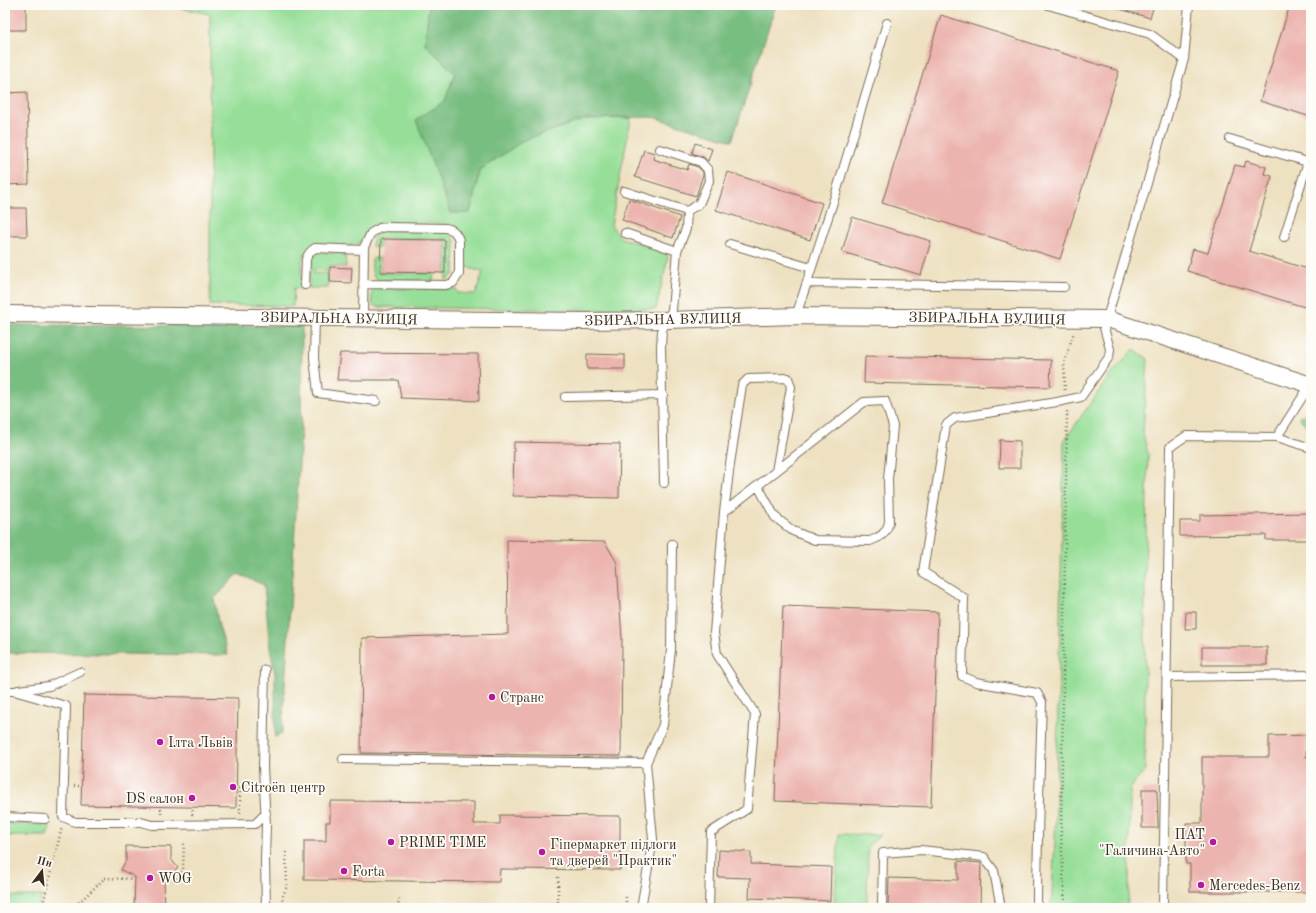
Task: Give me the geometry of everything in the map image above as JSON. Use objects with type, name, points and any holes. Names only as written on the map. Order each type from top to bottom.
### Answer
[{"type":"street","name":"ЗБИРАЛЬНА ВУЛИЦЯ","points":[[5,314],[582,321],[796,316],[1107,320],[1311,385]]},
{"type":"lane","points":[[1048,5],[1150,34],[1184,59]]},
{"type":"lane","points":[[1037,908],[1037,839],[1040,798],[1042,702],[1037,693],[976,682],[962,676],[964,598],[923,572],[946,425],[955,418],[1081,397],[1109,357],[1110,349],[1104,328],[1184,59],[1189,5]]},
{"type":"lane","points":[[796,316],[887,23]]},
{"type":"lane","points":[[1230,139],[1309,162],[1284,237]]},
{"type":"lane","points":[[624,191],[687,211],[699,204],[709,181],[710,176],[708,170],[701,162],[660,149]]},
{"type":"lane","points":[[664,483],[661,347],[662,330],[672,310],[677,251],[686,229],[687,211]]},
{"type":"lane","points":[[363,284],[446,285],[453,283],[459,274],[459,240],[454,231],[445,228],[380,228],[371,233],[364,247],[363,284],[363,318]]},
{"type":"lane","points":[[625,233],[677,251]]},
{"type":"lane","points":[[730,244],[811,268]]},
{"type":"lane","points":[[305,284],[307,255],[315,248],[364,250]]},
{"type":"lane","points":[[807,283],[1064,287]]},
{"type":"lane","points":[[316,318],[314,358],[318,393],[376,401]]},
{"type":"lane","points":[[709,908],[711,832],[747,809],[755,714],[717,654],[714,633],[724,512],[730,464],[742,385],[748,379],[788,378],[791,387],[776,471]]},
{"type":"lane","points":[[1277,437],[1311,385]]},
{"type":"lane","points":[[565,397],[663,395]]},
{"type":"lane","points":[[724,512],[864,402],[885,401],[894,426],[888,479],[889,522],[883,534],[870,541],[814,540],[793,531],[775,517],[758,486]]},
{"type":"lane","points":[[1163,908],[1170,447],[1186,436],[1277,437],[1311,448]]},
{"type":"lane","points":[[641,908],[653,839],[646,763],[663,724],[671,650],[672,544]]},
{"type":"lane","points":[[265,670],[263,767],[266,813],[266,908]]},
{"type":"lane","points":[[5,691],[49,686],[80,672]]},
{"type":"lane","points":[[1167,677],[1311,675]]},
{"type":"lane","points":[[14,691],[66,706],[63,817],[75,822],[141,822],[152,825],[255,824],[266,813]]},
{"type":"lane","points":[[343,759],[646,763]]},
{"type":"lane","points":[[5,817],[45,819]]},
{"type":"lane","points":[[882,908],[883,852],[921,850],[984,857],[994,871],[1001,908]]},
{"type":"path","points":[[1065,390],[1064,363],[1075,328]]},
{"type":"path","points":[[1065,908],[1061,834],[1067,413]]},
{"type":"path","points":[[161,806],[161,818]]},
{"type":"path","points":[[42,908],[60,837],[63,817]]},
{"type":"path","points":[[164,880],[175,880],[184,870],[184,841]]},
{"type":"path","points":[[281,908],[283,896],[287,886],[286,851]]},
{"type":"path","points":[[558,877],[558,908]]},
{"type":"path","points":[[73,908],[105,878],[135,879]]},
{"type":"path","points":[[398,908],[399,898]]},
{"type":"path","points":[[626,898],[626,908]]},
{"type":"green space","points":[[165,5],[429,5],[425,44],[455,73],[445,101],[470,213],[480,170],[524,140],[585,119],[631,118],[611,225],[621,238],[662,250],[668,257],[656,309],[581,310],[377,307],[372,304],[372,293],[376,288],[456,289],[458,293],[476,294],[483,271],[470,268],[464,262],[462,256],[462,237],[460,232],[455,227],[447,224],[382,223],[372,226],[365,237],[355,245],[314,245],[309,248],[303,258],[301,270],[302,289],[294,288],[293,306],[210,305],[210,14]]},
{"type":"green space","points":[[429,5],[776,5],[732,141],[653,117],[585,119],[524,140],[480,170],[470,213],[451,213],[416,120],[445,101],[455,73],[425,44]]},
{"type":"green space","points":[[383,230],[448,232],[455,241],[454,274],[446,280],[446,239],[380,239],[380,247],[372,246],[374,236]]},
{"type":"green space","points":[[317,252],[345,254],[346,267],[328,266],[328,271],[310,270],[310,257]]},
{"type":"green space","points":[[374,258],[380,258],[380,273],[434,273],[433,281],[378,280],[372,272],[372,260]]},
{"type":"green space","points":[[309,273],[328,274],[328,288],[309,288]]},
{"type":"green space","points":[[5,325],[302,326],[301,432],[282,734],[275,737],[275,674],[270,648],[264,585],[238,574],[214,599],[219,627],[228,655],[5,653]]},
{"type":"green space","points":[[1134,349],[1148,359],[1143,433],[1148,454],[1145,578],[1145,770],[1130,789],[1129,891],[1127,908],[1051,908],[1055,842],[1064,441],[1108,378]]},
{"type":"green space","points":[[1311,412],[1311,429],[1307,427],[1299,417]]},
{"type":"green space","points":[[5,823],[49,825],[50,828],[47,836],[5,836]]},
{"type":"green space","points":[[839,834],[880,835],[868,846],[867,908],[834,908]]},
{"type":"green space","points":[[5,896],[41,896],[39,908],[5,908]]},
{"type":"building","points":[[5,5],[26,5],[26,30],[5,30]]},
{"type":"building","points":[[1116,5],[1154,5],[1150,18],[1116,8]]},
{"type":"building","points":[[1290,5],[1311,5],[1311,117],[1260,101]]},
{"type":"building","points":[[941,15],[1119,71],[1060,259],[882,203]]},
{"type":"building","points":[[27,92],[29,184],[5,185],[5,93]]},
{"type":"building","points":[[695,143],[712,149],[708,161],[703,157],[692,153]]},
{"type":"building","points":[[644,150],[655,153],[653,159],[687,170],[689,164],[698,167],[703,172],[703,175],[696,196],[635,177]]},
{"type":"building","points":[[1246,161],[1266,167],[1264,174],[1272,176],[1249,251],[1311,270],[1311,309],[1187,271],[1193,249],[1208,253],[1235,165],[1244,167]]},
{"type":"building","points":[[728,172],[822,203],[810,240],[716,210]]},
{"type":"building","points":[[629,199],[680,217],[673,238],[622,220]]},
{"type":"building","points":[[5,208],[26,208],[27,236],[5,236]]},
{"type":"building","points":[[852,217],[931,241],[921,275],[842,252]]},
{"type":"building","points":[[381,239],[445,240],[445,273],[380,272]]},
{"type":"building","points":[[330,267],[352,268],[351,283],[330,282]]},
{"type":"building","points":[[340,353],[478,354],[479,401],[401,398],[398,380],[337,380]]},
{"type":"building","points":[[587,354],[625,355],[625,369],[587,369]]},
{"type":"building","points":[[865,356],[1051,360],[1050,387],[864,383]]},
{"type":"building","points":[[1000,440],[1020,441],[1020,468],[999,468]]},
{"type":"building","points":[[514,442],[620,444],[619,498],[513,496]]},
{"type":"building","points":[[1311,513],[1311,540],[1266,540],[1266,535],[1180,536],[1180,521],[1200,521],[1200,515]]},
{"type":"building","name":"Странс","points":[[507,540],[605,542],[617,563],[622,640],[621,756],[361,753],[362,638],[508,634]]},
{"type":"building","points":[[783,606],[938,612],[931,807],[775,801]]},
{"type":"building","points":[[1186,612],[1196,612],[1196,629],[1185,629]]},
{"type":"building","points":[[1202,647],[1267,647],[1267,665],[1202,665]]},
{"type":"building","name":"Ілта Львів","points":[[84,695],[238,698],[236,808],[81,805]]},
{"type":"building","points":[[1306,735],[1306,757],[1311,757],[1311,892],[1190,892],[1190,864],[1186,864],[1186,823],[1202,823],[1202,757],[1269,757],[1269,736]]},
{"type":"building","points":[[1142,789],[1157,789],[1158,828],[1142,828]]},
{"type":"building","name":"PRIME TIME","points":[[330,801],[474,802],[474,824],[500,824],[500,815],[620,816],[620,870],[500,869],[499,882],[304,880],[304,841],[326,841],[326,822],[330,822]]},
{"type":"building","name":"WOG","points":[[126,846],[171,847],[171,859],[178,868],[164,879],[165,908],[134,908],[135,877],[121,870],[126,860]]},
{"type":"building","points":[[719,850],[751,852],[751,864],[831,867],[830,901],[749,898],[750,878],[718,877]]},
{"type":"building","points":[[958,861],[981,863],[980,908],[888,908],[889,878],[958,880]]},
{"type":"place","name":"Странс","points":[[492,697]]},
{"type":"place","name":"Ілта Львів","points":[[160,742]]},
{"type":"place","name":"Citroën центр","points":[[233,787]]},
{"type":"place","name":"DS салон","points":[[192,798]]},
{"type":"place","name":"PRIME TIME","points":[[391,842]]},
{"type":"place","name":"ПАТ \"Галичина-Авто\"","points":[[1213,842]]},
{"type":"place","name":"Гіпермаркет підлоги та дверей \"Практик\"","points":[[542,852]]},
{"type":"place","name":"Forta","points":[[344,871]]},
{"type":"place","name":"WOG","points":[[150,878]]},
{"type":"place","name":"Mercedes-Benz","points":[[1201,885]]}]
